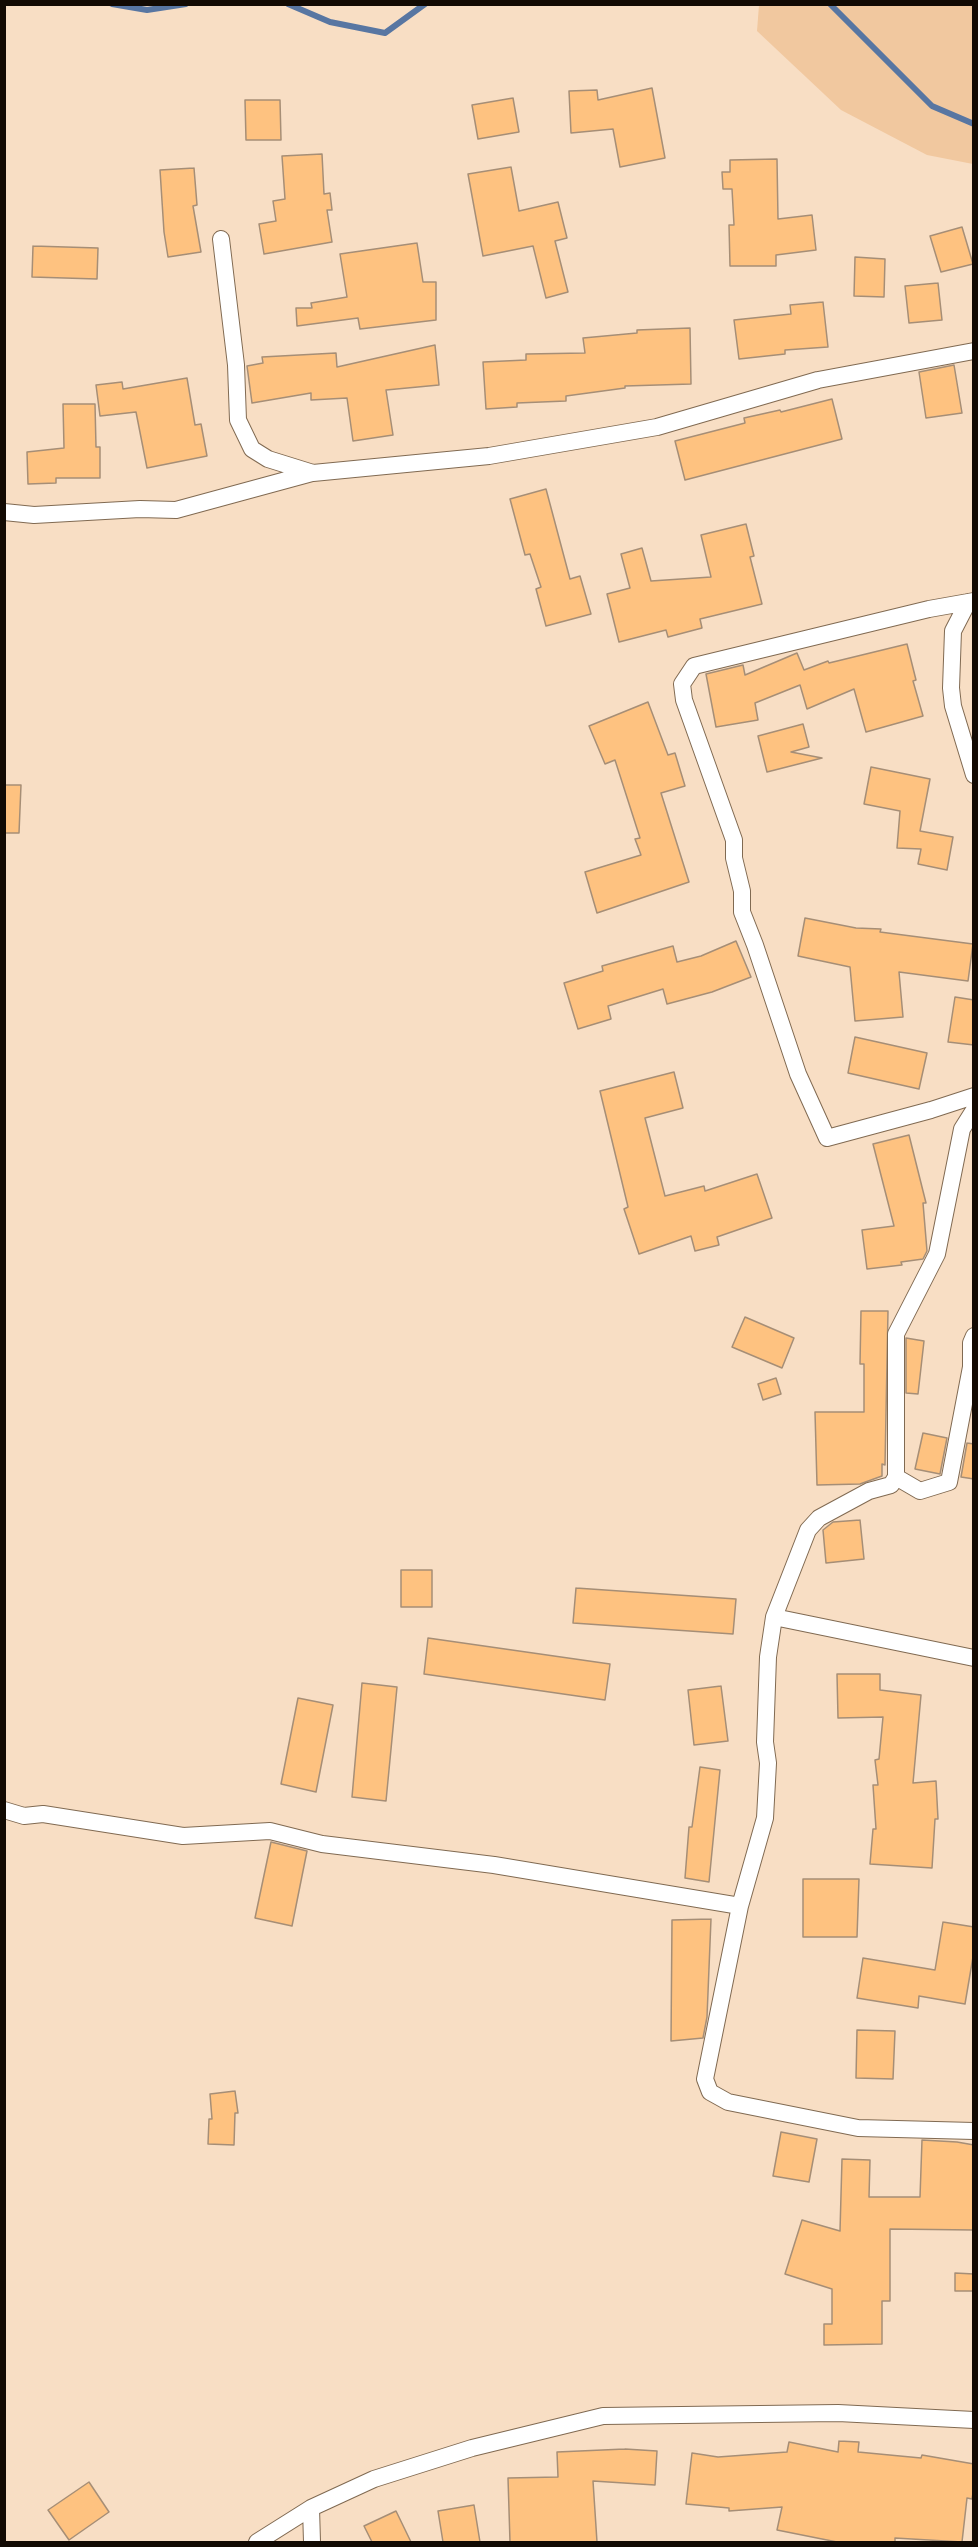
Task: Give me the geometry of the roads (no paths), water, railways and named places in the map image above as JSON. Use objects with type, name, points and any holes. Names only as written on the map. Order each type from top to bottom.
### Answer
[{"type":"street","points":[[221,239],[236,365],[238,420],[252,449],[268,459],[313,473]]},
{"type":"street","points":[[4,512],[34,515],[140,509],[176,510],[313,473],[489,456],[657,427],[818,380],[974,351]]},
{"type":"street","points":[[971,602],[929,609],[694,666],[682,684],[684,700],[734,840],[734,858],[742,891],[742,912],[798,1074],[828,1138],[974,1096]]},
{"type":"street","points":[[971,602],[953,630],[951,688],[953,706],[974,775]]},
{"type":"street","points":[[929,609],[953,630]]},
{"type":"street","points":[[974,1110],[962,1129],[937,1254],[896,1334],[896,1477],[891,1485],[869,1491],[819,1518],[808,1530],[774,1617],[768,1657],[765,1742],[768,1763],[765,1818],[740,1906],[705,2079],[710,2092],[728,2102],[858,2128],[974,2131]]},
{"type":"street","points":[[896,1477],[920,1491],[949,1482],[971,1367],[971,1343],[974,1336]]},
{"type":"street","points":[[774,1617],[974,1658]]},
{"type":"street","points":[[4,1810],[24,1816],[42,1814],[183,1836],[270,1831],[322,1844],[494,1865],[740,1906]]},
{"type":"street","points":[[257,2542],[311,2508],[374,2479],[472,2448],[603,2416],[838,2413],[974,2420]]},
{"type":"street","points":[[311,2508],[312,2542]]},
{"type":"waterway","points":[[112,4],[147,10],[186,4]]},
{"type":"waterway","points":[[288,4],[330,22],[385,33],[425,4]]},
{"type":"waterway","points":[[830,4],[932,106],[974,124]]}]
